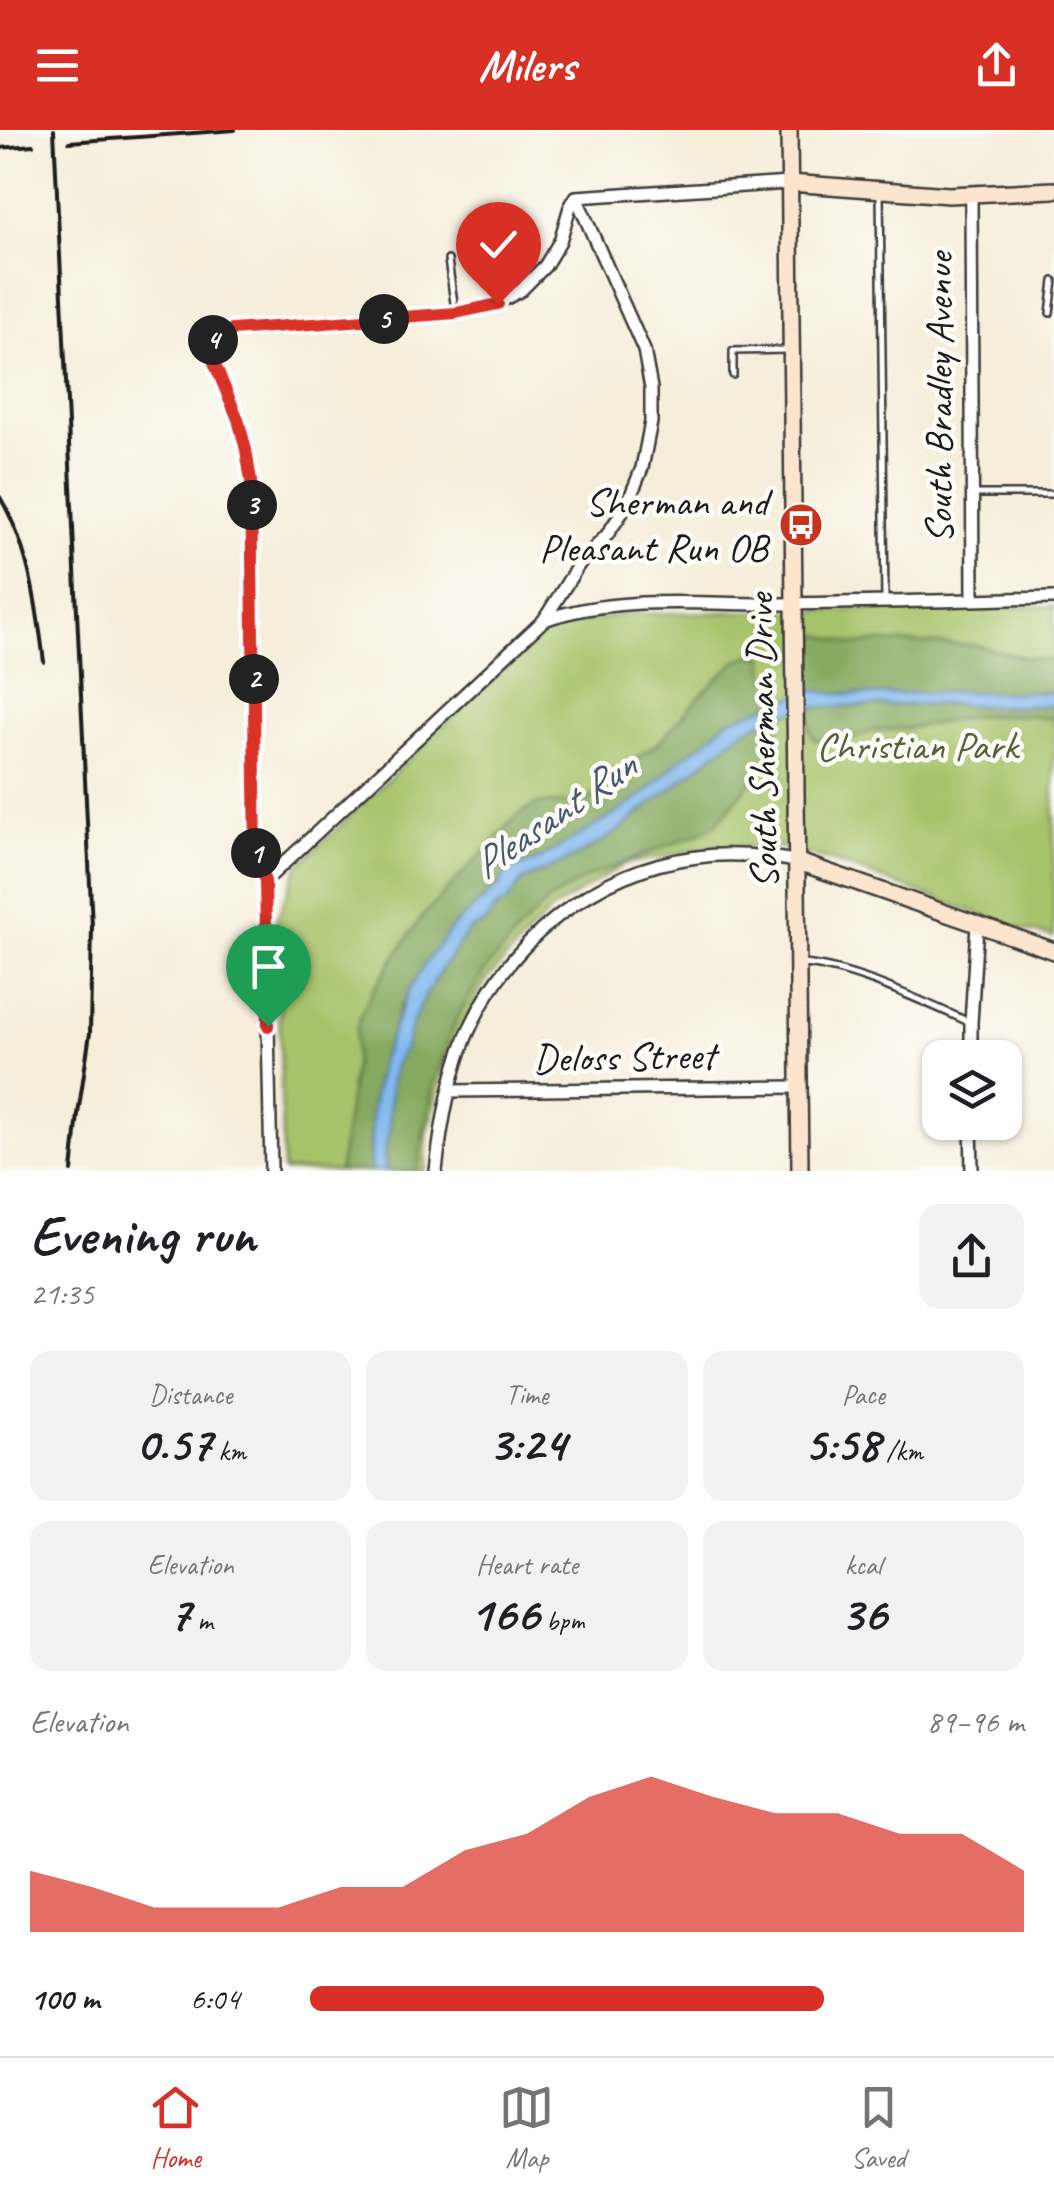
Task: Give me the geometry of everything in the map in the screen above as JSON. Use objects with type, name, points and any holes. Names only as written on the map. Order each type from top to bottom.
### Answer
[{"type":"main road","name":"South Sherman Drive","points":[[790,130],[800,1171]]},
{"type":"main road","points":[[790,182],[971,195],[1054,191]]},
{"type":"main road","points":[[796,861],[1054,951]]},
{"type":"street","points":[[576,197],[790,182]]},
{"type":"street","name":"South Bradley Avenue","points":[[971,195],[973,600]]},
{"type":"street","points":[[271,1171],[265,881],[256,857],[251,481],[238,419],[209,349],[210,343],[232,330],[456,313],[498,304],[535,278],[556,249],[576,197]]},
{"type":"street","points":[[265,881],[544,620],[579,564],[627,505],[644,464],[652,422],[651,388],[644,350],[576,197]]},
{"type":"street","points":[[544,620],[618,604],[1054,598]]},
{"type":"street","points":[[436,1171],[449,1091],[467,1035],[494,984],[535,935],[581,899],[634,872],[687,858],[733,854],[796,861]]},
{"type":"street","points":[[970,1040],[977,925]]},
{"type":"street","name":"Deloss Street","points":[[449,1091],[800,1087]]},
{"type":"street","points":[[971,1140],[972,1171]]},
{"type":"lane","points":[[880,190],[885,602]]},
{"type":"lane","points":[[448,260],[456,313]]},
{"type":"lane","points":[[1050,313],[1054,281]]},
{"type":"lane","points":[[734,375],[733,351],[791,350]]},
{"type":"lane","points":[[972,494],[1054,494]]},
{"type":"lane","points":[[798,964],[823,965],[970,1022]]},
{"type":"green space","name":"Christian Park","points":[[1054,606],[1054,937],[1023,930],[832,861],[779,847],[716,846],[625,864],[551,910],[484,983],[447,1057],[427,1134],[425,1171],[283,1171],[277,918],[298,866],[533,640],[570,625],[622,614]]},
{"type":"green space","points":[[820,635],[853,644],[975,645],[1054,661],[1054,693],[879,695],[810,691],[809,648]]},
{"type":"green space","points":[[752,654],[764,657],[770,704],[728,720],[643,795],[538,860],[513,869],[454,925],[400,1007],[376,1078],[370,1171],[339,1171],[361,1014],[421,918],[517,816],[537,804],[586,802],[659,742],[735,662]]},
{"type":"green space","points":[[1054,705],[1054,719],[978,716],[871,731],[853,740],[814,740],[809,729],[810,707]]},
{"type":"green space","points":[[777,716],[778,750],[715,825],[588,877],[548,901],[519,931],[484,972],[457,1018],[434,1081],[417,1171],[387,1171],[384,1157],[396,1062],[433,982],[469,930],[485,923],[522,881],[614,834],[748,728]]},
{"type":"water","name":"Pleasant Run","points":[[813,690],[862,695],[1054,693],[1054,705],[813,707],[776,716],[748,728],[614,834],[522,881],[485,923],[469,930],[433,982],[391,1080],[384,1157],[387,1171],[370,1171],[372,1107],[380,1062],[408,992],[454,925],[513,869],[538,860],[643,795],[728,720]]},
{"type":"railway","points":[[54,130],[92,926],[90,1033],[72,1171]]},
{"type":"railway","points":[[69,142],[235,130]]},
{"type":"railway","points":[[0,148],[33,145]]},
{"type":"railway","points":[[0,497],[25,556],[44,662]]},
{"type":"place","name":"Sherman and Pleasant Run OB","points":[[801,525]]},
{"type":"route","points":[[268,1026],[265,881],[256,857],[251,481],[243,438],[212,358],[210,343],[232,330],[456,313],[498,304]]}]
